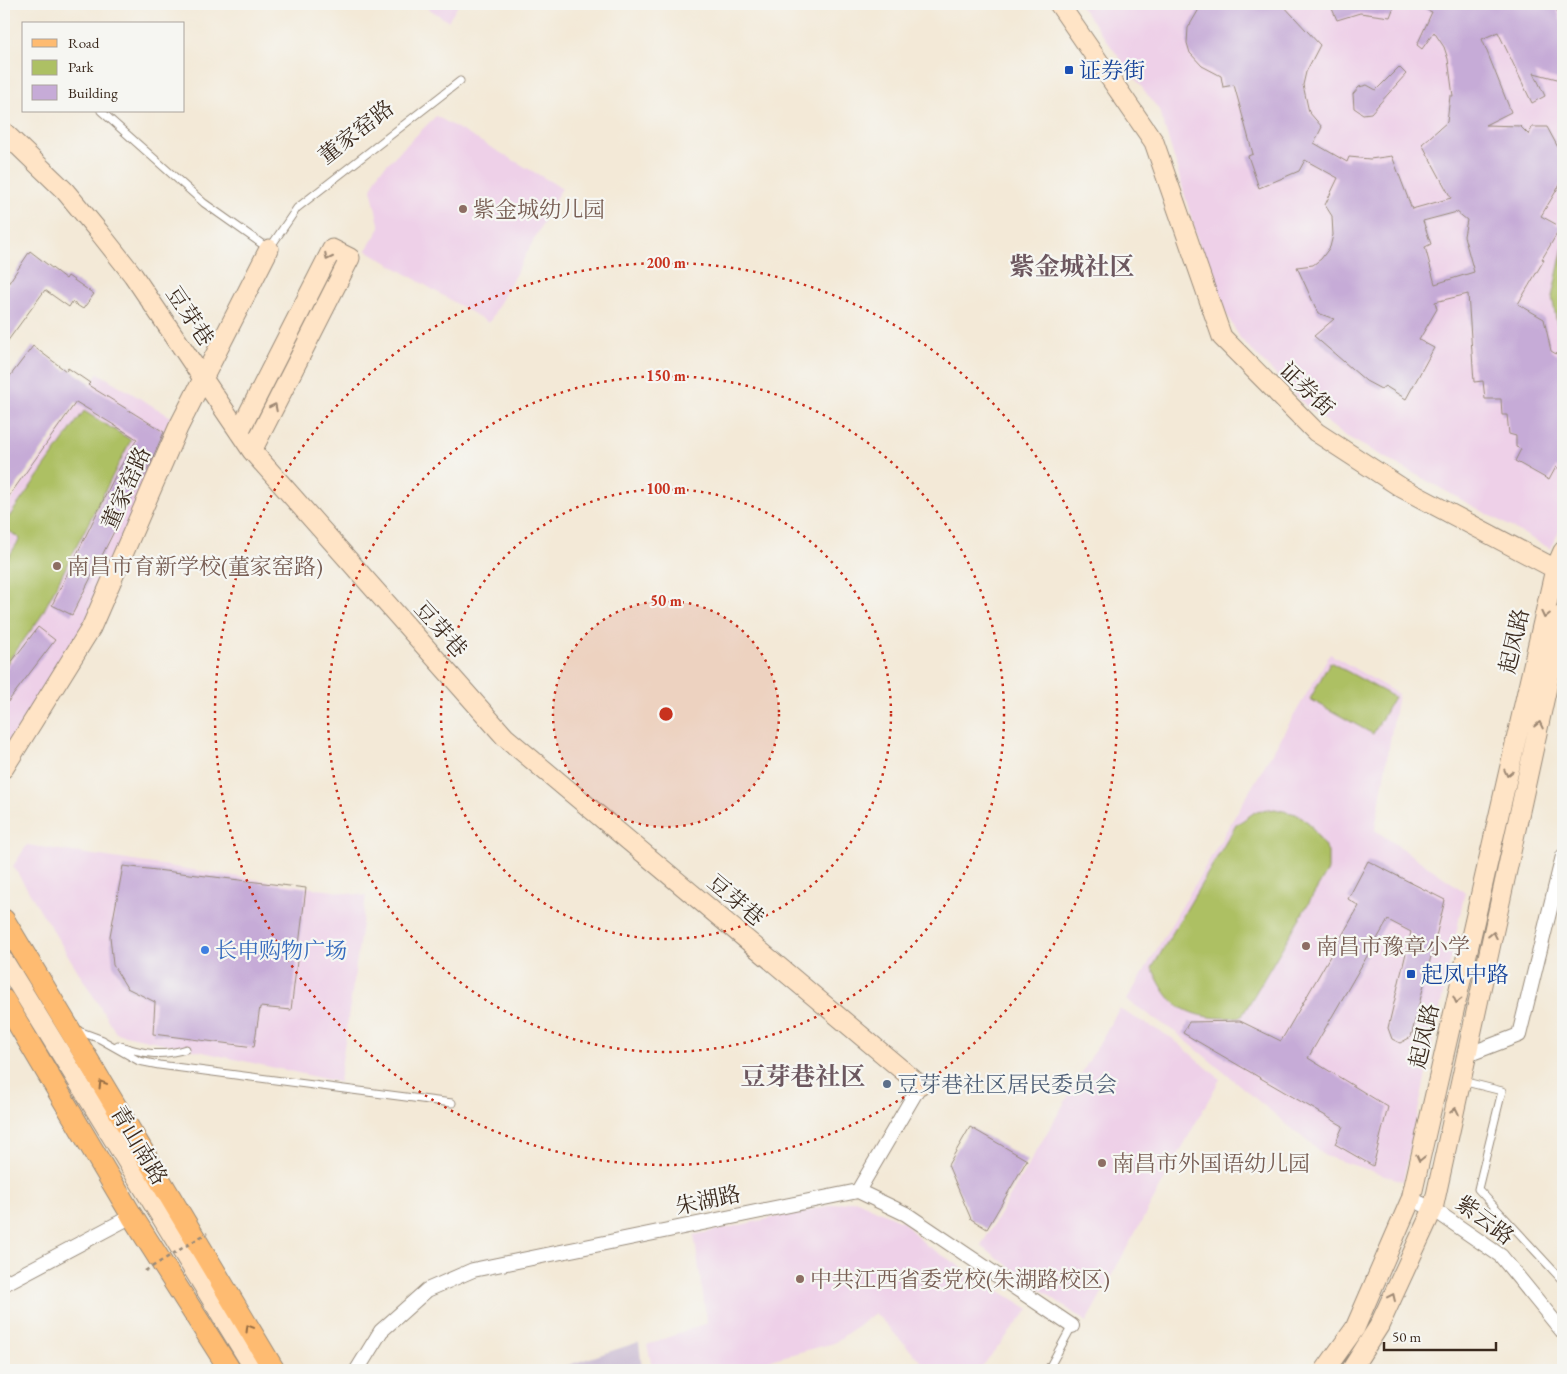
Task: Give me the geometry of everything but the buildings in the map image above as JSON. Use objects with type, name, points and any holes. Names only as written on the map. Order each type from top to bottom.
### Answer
[{"type":"main road","name":"青山南路","points":[[4,920],[274,1370]]},
{"type":"main road","name":"青山南路","points":[[4,1000],[132,1216],[230,1370]]},
{"type":"street","name":"证券街","points":[[1059,4],[1154,142],[1222,338],[1316,432],[1402,488],[1559,571]]},
{"type":"street","name":"豆芽巷","points":[[4,133],[65,192],[100,232],[133,275],[252,451],[506,737],[920,1085]]},
{"type":"street","name":"董家窑路","points":[[4,768],[90,628],[178,428],[269,249]]},
{"type":"street","points":[[239,432],[332,249],[350,258],[252,451]]},
{"type":"street","name":"起凤路","points":[[1325,1370],[1355,1328],[1411,1199],[1563,551]]},
{"type":"street","name":"起凤路","points":[[1351,1370],[1379,1326],[1433,1209],[1563,614]]},
{"type":"street","points":[[1467,1055],[1519,1034],[1563,856]]},
{"type":"street","points":[[4,961],[19,989],[255,1370]]},
{"type":"street","points":[[4,976],[241,1370]]},
{"type":"street","points":[[920,1085],[858,1191],[906,1214],[1072,1326]]},
{"type":"street","name":"朱湖路","points":[[357,1370],[381,1331],[414,1302],[428,1290],[473,1270],[858,1191]]},
{"type":"street","name":"紫云路","points":[[1411,1199],[1433,1209],[1501,1256],[1563,1332]]},
{"type":"street","points":[[4,1284],[132,1216]]},
{"type":"lane","name":"董家窑路","points":[[269,249],[297,208],[460,80]]},
{"type":"lane","points":[[102,112],[204,203],[269,249]]},
{"type":"lane","points":[[68,1028],[126,1048],[153,1054],[168,1054],[186,1049]]},
{"type":"lane","points":[[100,1039],[139,1061],[159,1065],[452,1103]]},
{"type":"lane","points":[[1461,1081],[1502,1091],[1478,1189],[1563,1281]]},
{"type":"lane","points":[[1048,1370],[1072,1326]]},
{"type":"path","points":[[145,1271],[207,1233]]},
{"type":"shaded area","points":[[421,4],[459,4],[448,21]]},
{"type":"shaded area","points":[[1079,4],[1563,4],[1563,521],[1551,549],[1342,434],[1305,405],[1240,338],[1223,308],[1205,266],[1159,110]]},
{"type":"shaded area","name":"紫金城幼儿园","points":[[436,116],[562,188],[489,323],[366,250],[380,228],[371,189],[379,172]]},
{"type":"shaded area","name":"南昌市育新学校(董家窑路)","points":[[98,373],[176,420],[86,622],[4,754],[4,511]]},
{"type":"shaded area","name":"南昌市豫章小学","points":[[1330,654],[1398,694],[1375,830],[1465,892],[1403,1181],[1325,1156],[1178,1034],[1127,1000]]},
{"type":"shaded area","points":[[27,845],[366,896],[339,1082],[116,1033],[13,866]]},
{"type":"shaded area","name":"南昌市外国语幼儿园","points":[[1119,1009],[1172,1038],[1220,1079],[1086,1322],[981,1246]]},
{"type":"shaded area","name":"中共江西省委党校(朱湖路校区)","points":[[855,1200],[903,1222],[926,1245],[1029,1309],[979,1370],[929,1370],[875,1313],[834,1343],[732,1370],[653,1370],[647,1345],[707,1323],[694,1235]]},
{"type":"shaded area","points":[[639,1342],[642,1370],[553,1370]]},
{"type":"green space","points":[[1563,247],[1563,334],[1557,323],[1552,297]]},
{"type":"green space","points":[[84,411],[131,440],[40,618],[4,667],[4,564],[20,539],[4,527],[4,524]]},
{"type":"green space","points":[[1330,662],[1394,697],[1373,734],[1310,699]]},
{"type":"green space","points":[[1275,809],[1296,814],[1309,823],[1328,852],[1328,870],[1242,1016],[1216,1018],[1199,1015],[1183,1009],[1168,997],[1152,968],[1236,825],[1255,812]]},
{"type":"place","name":"证券街","points":[[1069,70]]},
{"type":"place","name":"紫金城幼儿园","points":[[463,209]]},
{"type":"place","name":"南昌市育新学校(董家窑路)","points":[[57,566]]},
{"type":"place","name":"南昌市豫章小学","points":[[1306,946]]},
{"type":"place","name":"长申购物广场","points":[[205,950]]},
{"type":"place","name":"起凤中路","points":[[1411,974]]},
{"type":"place","name":"豆芽巷社区居民委员会","points":[[887,1084]]},
{"type":"place","name":"南昌市外国语幼儿园","points":[[1102,1163]]},
{"type":"place","name":"中共江西省委党校(朱湖路校区)","points":[[800,1279]]},
{"type":"district","name":"紫金城社区","points":[[1072,266]]},
{"type":"district","name":"豆芽巷社区","points":[[803,1076]]}]
